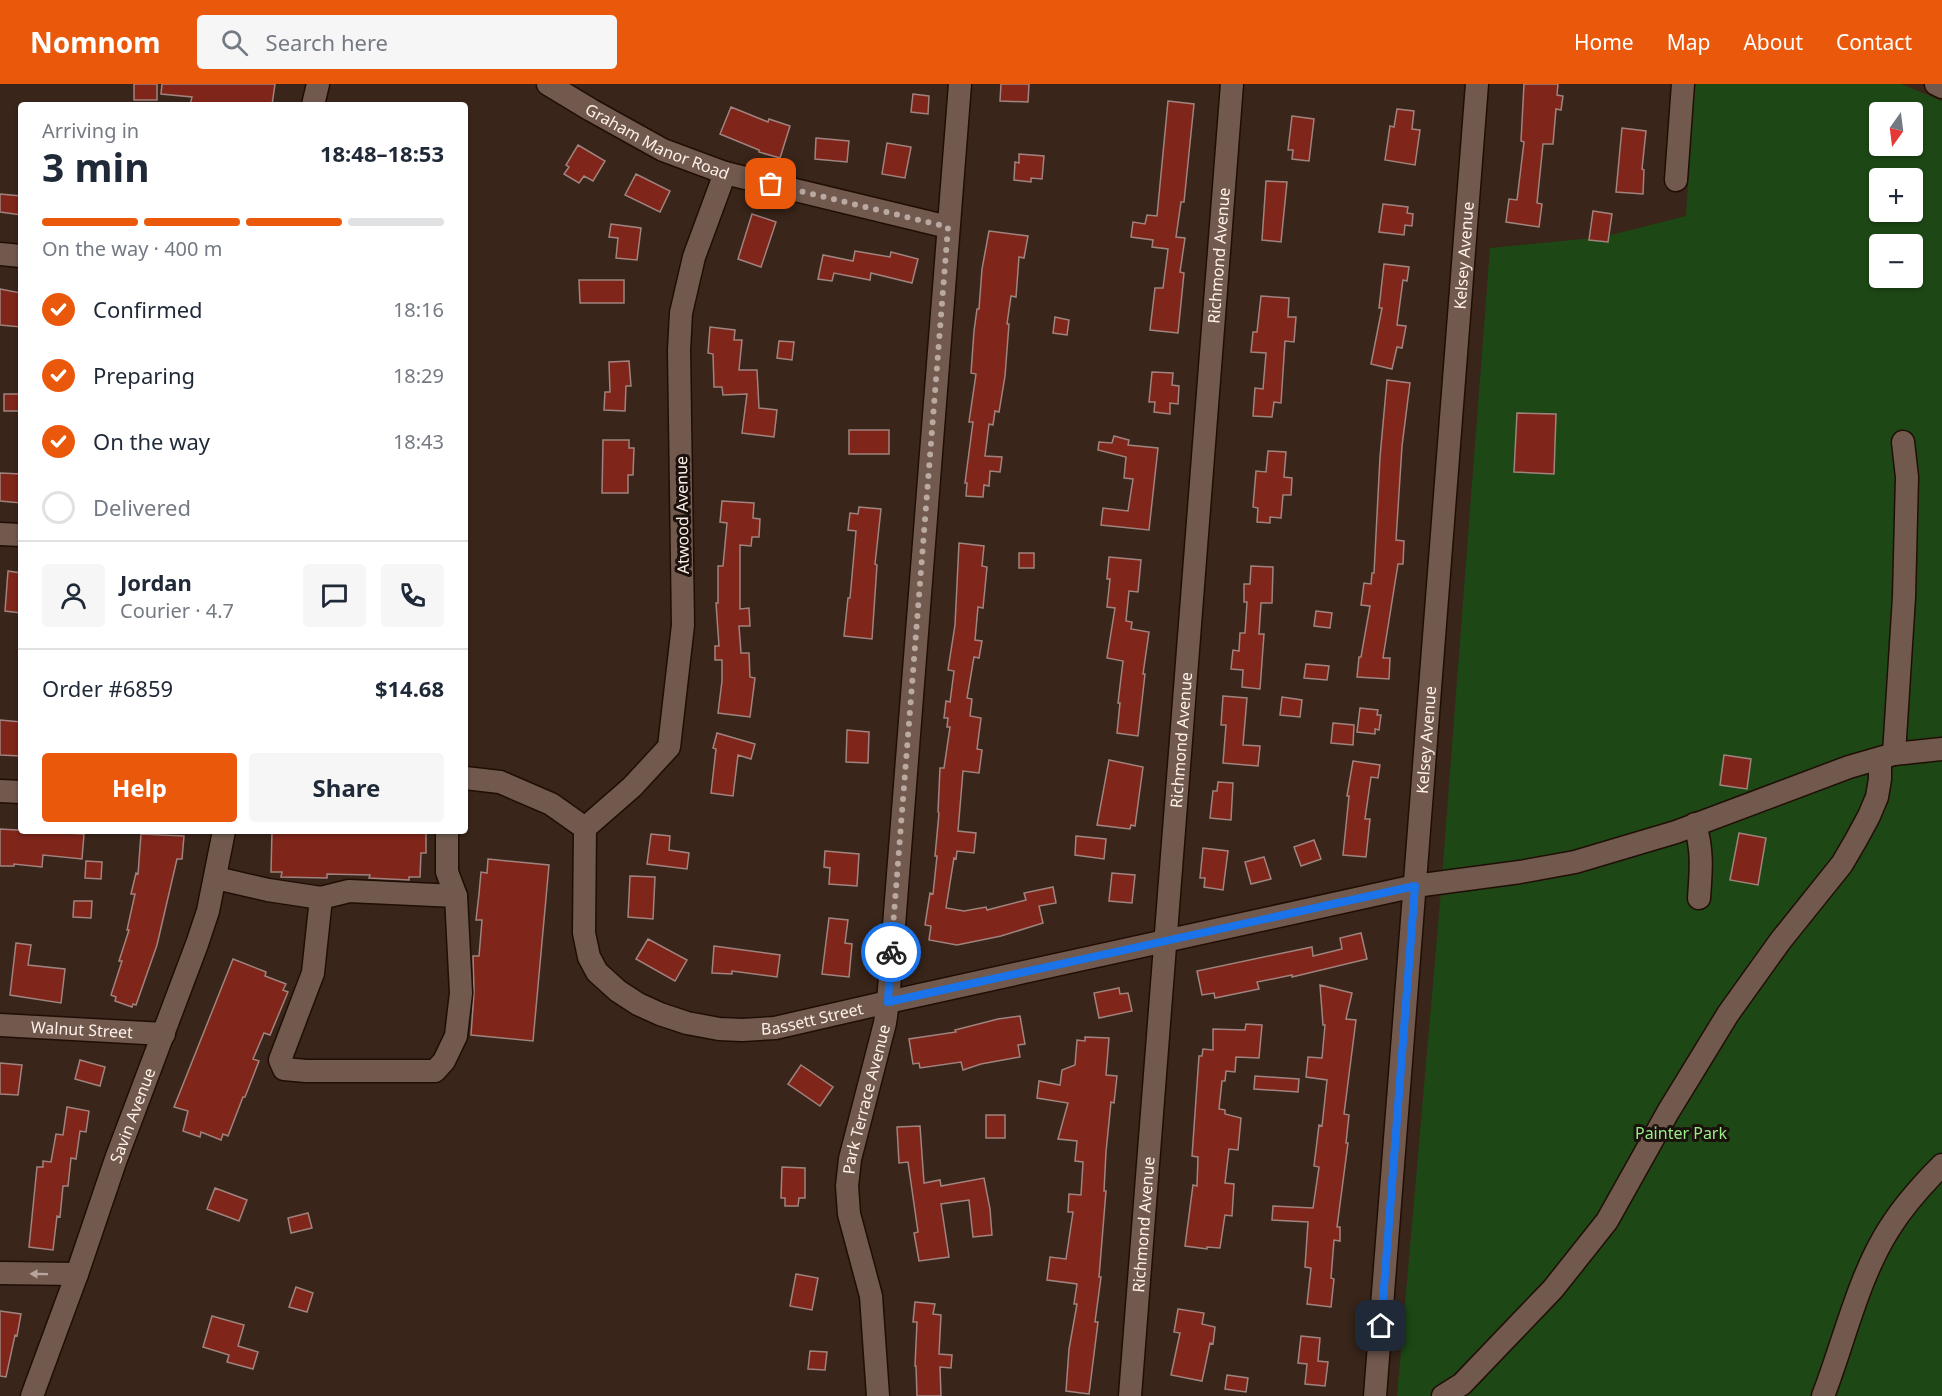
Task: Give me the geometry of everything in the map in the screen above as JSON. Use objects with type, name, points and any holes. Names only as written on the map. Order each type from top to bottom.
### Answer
[{"type":"street","points":[[314,102],[318,84]]},
{"type":"street","name":"Park Terrace Avenue","points":[[878,1396],[871,1296],[849,1214],[847,1186],[849,1159],[885,1023],[888,1002],[960,84]]},
{"type":"street","name":"Richmond Avenue","points":[[1130,1396],[1233,84]]},
{"type":"street","name":"Kelsey Avenue","points":[[1375,1396],[1477,84]]},
{"type":"street","points":[[1676,180],[1683,84]]},
{"type":"street","points":[[1936,84],[1942,87]]},
{"type":"street","name":"Graham Manor Road","points":[[559,87],[663,150],[725,173],[948,227]]},
{"type":"street","name":"Atwood Avenue","points":[[585,828],[632,787],[669,747],[683,625],[679,350],[681,314],[694,257],[725,173]]},
{"type":"street","points":[[0,254],[18,256]]},
{"type":"street","points":[[1443,1396],[1461,1384],[1553,1289],[1607,1221],[1668,1112],[1728,1014],[1781,940],[1842,864],[1869,816],[1877,797],[1887,757],[1904,597],[1907,477],[1903,442]]},
{"type":"street","points":[[0,534],[18,535]]},
{"type":"street","name":"Bassett Street","points":[[585,828],[584,933],[586,949],[602,978],[638,1004],[660,1014],[687,1023],[719,1029],[742,1030],[776,1028],[1415,886],[1575,862],[1625,849],[1849,767],[1887,757],[1942,749]]},
{"type":"street","points":[[468,778],[500,782],[551,804],[585,828]]},
{"type":"street","points":[[0,791],[18,792]]},
{"type":"street","points":[[1695,824],[1701,844],[1702,861],[1699,898]]},
{"type":"street","name":"Savin Avenue","points":[[32,1396],[116,1159],[208,911],[223,834]]},
{"type":"street","points":[[321,898],[313,972],[280,1060],[285,1070],[435,1071],[444,1061],[456,1036],[461,993],[456,896],[447,872],[447,834]]},
{"type":"street","points":[[216,878],[268,890],[321,898],[349,891],[456,896]]},
{"type":"street","name":"Walnut Street","points":[[0,1025],[164,1034]]},
{"type":"street","points":[[1823,1396],[1871,1263],[1889,1229],[1924,1183],[1942,1165]]},
{"type":"street","points":[[0,1274],[77,1274]]},
{"type":"green space","name":"Painter Park","points":[[1694,84],[1901,84],[1942,101],[1942,1396],[1397,1396],[1440,903],[1490,248],[1603,237],[1686,216]]},
{"type":"building","points":[[134,84],[157,84],[157,100],[134,100]]},
{"type":"building","points":[[162,84],[275,84],[272,102],[191,102],[192,97],[161,94]]},
{"type":"building","points":[[1001,84],[1029,84],[1028,102],[1000,101]]},
{"type":"building","points":[[1524,84],[1558,84],[1557,95],[1563,96],[1561,110],[1556,109],[1553,144],[1543,144],[1537,203],[1542,204],[1539,227],[1506,222],[1509,199],[1517,200],[1524,142],[1521,141]]},
{"type":"building","points":[[913,94],[929,96],[928,114],[911,112]]},
{"type":"building","points":[[1168,101],[1194,104],[1184,202],[1181,202],[1176,237],[1185,238],[1180,272],[1184,273],[1178,333],[1150,330],[1155,288],[1163,288],[1168,249],[1152,247],[1153,240],[1131,237],[1133,222],[1145,224],[1147,215],[1157,216]]},
{"type":"building","points":[[731,107],[768,122],[769,119],[790,126],[780,158],[759,152],[759,150],[720,134]]},
{"type":"building","points":[[1397,109],[1414,111],[1412,129],[1420,130],[1415,165],[1385,160],[1390,126],[1394,127]]},
{"type":"building","points":[[1292,116],[1314,119],[1309,161],[1292,159],[1293,150],[1288,150]]},
{"type":"building","points":[[1622,128],[1646,131],[1642,169],[1644,170],[1643,194],[1616,192]]},
{"type":"building","points":[[816,138],[849,141],[847,162],[815,159]]},
{"type":"building","points":[[887,143],[911,147],[905,178],[882,174]]},
{"type":"building","points":[[578,145],[605,161],[593,181],[584,176],[579,183],[564,174],[569,167],[566,165]]},
{"type":"building","points":[[1019,154],[1044,156],[1042,179],[1031,178],[1031,182],[1014,180],[1015,162],[1019,163]]},
{"type":"building","points":[[636,174],[670,191],[660,212],[625,195]]},
{"type":"building","points":[[1266,181],[1287,182],[1281,242],[1262,240]]},
{"type":"building","points":[[0,194],[18,196],[18,215],[0,212]]},
{"type":"building","points":[[1383,204],[1408,207],[1407,213],[1413,214],[1412,226],[1405,225],[1404,235],[1379,232]]},
{"type":"building","points":[[1593,211],[1612,214],[1608,242],[1589,240]]},
{"type":"building","points":[[752,214],[776,222],[761,267],[738,259]]},
{"type":"building","points":[[611,224],[641,228],[637,260],[616,258],[618,238],[609,237]]},
{"type":"building","points":[[989,231],[1028,236],[1024,258],[1019,257],[1016,297],[1011,296],[1007,324],[1009,324],[1005,376],[999,412],[995,411],[993,425],[989,424],[985,456],[1002,457],[1000,472],[990,471],[989,486],[984,485],[983,497],[966,496],[967,483],[965,483],[973,422],[969,422],[976,374],[971,373],[974,331]]},
{"type":"building","points":[[855,251],[890,257],[891,252],[918,259],[912,283],[871,273],[870,280],[834,273],[832,281],[818,279],[823,255],[853,261]]},
{"type":"building","points":[[1384,264],[1409,267],[1407,281],[1403,280],[1397,325],[1406,326],[1402,348],[1397,347],[1392,369],[1371,364],[1382,308],[1379,308]]},
{"type":"building","points":[[579,280],[624,280],[624,303],[580,303]]},
{"type":"building","points":[[0,289],[18,292],[18,327],[0,325]]},
{"type":"building","points":[[1261,296],[1289,298],[1288,317],[1296,317],[1294,342],[1285,341],[1281,403],[1274,402],[1272,417],[1253,416],[1255,388],[1263,389],[1266,353],[1251,352],[1253,332],[1257,332]]},
{"type":"building","points":[[1055,317],[1069,320],[1067,335],[1053,333]]},
{"type":"building","points":[[710,327],[735,330],[734,340],[742,340],[739,370],[757,370],[759,408],[777,410],[774,437],[742,433],[747,394],[723,395],[722,387],[714,387],[713,354],[708,353]]},
{"type":"building","points":[[779,341],[794,342],[792,360],[777,358]]},
{"type":"building","points":[[629,361],[631,386],[626,386],[625,411],[604,410],[605,392],[610,392],[609,362]]},
{"type":"building","points":[[1152,372],[1173,373],[1172,385],[1179,386],[1178,404],[1170,403],[1170,414],[1154,412],[1155,402],[1149,402]]},
{"type":"building","points":[[1387,380],[1410,383],[1402,446],[1396,540],[1404,541],[1403,564],[1398,564],[1383,658],[1390,658],[1389,679],[1357,677],[1370,606],[1361,605],[1364,583],[1371,584],[1372,573],[1374,573],[1380,457]]},
{"type":"building","points":[[4,394],[18,394],[18,411],[4,411]]},
{"type":"building","points":[[1517,413],[1556,414],[1554,474],[1514,472]]},
{"type":"building","points":[[849,430],[889,430],[889,454],[849,454]]},
{"type":"building","points":[[1114,436],[1129,440],[1128,445],[1158,448],[1149,530],[1101,525],[1103,508],[1128,511],[1133,479],[1124,478],[1126,457],[1098,450],[1099,442],[1112,443]]},
{"type":"building","points":[[603,440],[629,440],[629,448],[634,448],[633,475],[628,475],[628,493],[602,493]]},
{"type":"building","points":[[1268,451],[1286,452],[1284,477],[1292,478],[1291,495],[1283,495],[1281,518],[1270,517],[1270,523],[1257,522],[1258,508],[1253,507],[1256,471],[1266,472]]},
{"type":"building","points":[[0,473],[18,474],[18,503],[0,501]]},
{"type":"building","points":[[722,501],[754,503],[753,518],[760,519],[759,537],[752,537],[751,546],[740,545],[740,609],[749,608],[750,626],[739,626],[741,653],[749,653],[750,677],[755,678],[750,717],[718,713],[722,660],[715,660],[715,646],[719,646],[716,603],[718,603],[718,566],[723,566],[727,523],[720,522]]},
{"type":"building","points":[[859,507],[881,509],[875,564],[877,565],[872,639],[844,636],[856,531],[848,530],[850,513],[858,514]]},
{"type":"building","points":[[959,543],[984,546],[982,566],[987,567],[983,608],[978,607],[975,640],[982,641],[979,658],[974,657],[967,698],[972,699],[970,716],[981,718],[977,749],[982,750],[979,773],[963,771],[958,831],[976,833],[974,853],[957,851],[946,908],[964,911],[986,907],[987,910],[1026,900],[1024,893],[1053,887],[1056,903],[1039,906],[1043,923],[1001,936],[957,945],[929,940],[931,926],[925,925],[930,893],[933,894],[937,856],[935,856],[940,768],[944,768],[950,727],[947,727],[948,718],[944,718],[946,701],[950,702],[954,671],[948,670],[955,625]]},
{"type":"building","points":[[1019,553],[1034,553],[1034,568],[1019,568]]},
{"type":"building","points":[[1109,557],[1141,560],[1138,592],[1129,591],[1126,621],[1132,622],[1131,629],[1149,632],[1138,736],[1117,733],[1123,661],[1107,658],[1115,608],[1107,607],[1110,579],[1107,579]]},
{"type":"building","points":[[1251,566],[1273,567],[1272,603],[1261,603],[1259,634],[1264,634],[1260,689],[1242,687],[1243,670],[1231,669],[1233,650],[1239,651],[1240,633],[1245,633],[1247,602],[1244,602],[1244,584],[1250,584]]},
{"type":"building","points":[[8,571],[18,573],[18,613],[5,611]]},
{"type":"building","points":[[1316,611],[1332,613],[1330,628],[1314,626]]},
{"type":"building","points":[[1306,664],[1329,666],[1327,680],[1304,678]]},
{"type":"building","points":[[1223,696],[1247,698],[1243,745],[1260,746],[1258,766],[1223,763],[1226,725],[1221,725]]},
{"type":"building","points":[[1282,697],[1302,700],[1300,717],[1280,715]]},
{"type":"building","points":[[1360,708],[1378,710],[1377,715],[1381,715],[1379,730],[1375,729],[1375,734],[1357,732]]},
{"type":"building","points":[[0,720],[18,722],[18,756],[0,755]]},
{"type":"building","points":[[1333,723],[1354,725],[1353,745],[1331,743]]},
{"type":"building","points":[[847,730],[869,732],[868,763],[846,762]]},
{"type":"building","points":[[717,733],[755,744],[751,759],[738,755],[733,796],[711,793],[716,749],[713,748]]},
{"type":"building","points":[[1724,755],[1751,759],[1747,789],[1720,785]]},
{"type":"building","points":[[1109,760],[1143,767],[1135,826],[1131,825],[1130,829],[1097,825]]},
{"type":"building","points":[[1353,761],[1380,765],[1378,778],[1371,777],[1365,819],[1370,819],[1366,857],[1343,855],[1349,796],[1347,796]]},
{"type":"building","points":[[1218,782],[1233,783],[1231,820],[1210,818],[1213,791],[1217,791]]},
{"type":"building","points":[[0,829],[18,830],[18,834],[84,834],[82,859],[43,855],[42,867],[14,864],[14,866],[0,866]]},
{"type":"building","points":[[1739,833],[1766,838],[1758,885],[1730,880]]},
{"type":"building","points":[[141,834],[184,836],[182,859],[177,859],[157,945],[136,1005],[133,1004],[132,1007],[115,1001],[116,997],[111,995],[129,930],[127,930],[135,894],[131,894],[136,873],[138,874]]},
{"type":"building","points":[[272,834],[426,834],[426,853],[421,853],[420,877],[409,877],[409,880],[369,878],[370,875],[327,874],[327,878],[281,877],[282,872],[271,872]]},
{"type":"building","points":[[651,834],[670,836],[669,850],[689,853],[687,869],[647,864]]},
{"type":"building","points":[[1076,836],[1106,839],[1104,859],[1075,855]]},
{"type":"building","points":[[1314,840],[1321,859],[1301,866],[1294,847]]},
{"type":"building","points":[[1203,848],[1228,851],[1223,890],[1204,887],[1205,878],[1200,878]]},
{"type":"building","points":[[825,851],[859,854],[857,886],[829,884],[830,868],[824,867]]},
{"type":"building","points":[[1264,857],[1271,879],[1251,884],[1245,862]]},
{"type":"building","points":[[488,859],[549,865],[533,1041],[471,1035],[474,992],[473,956],[479,956],[482,920],[476,920],[481,872],[487,873]]},
{"type":"building","points":[[86,861],[102,862],[101,879],[85,878]]},
{"type":"building","points":[[1112,873],[1135,875],[1132,903],[1109,901]]},
{"type":"building","points":[[630,876],[655,877],[653,919],[628,917]]},
{"type":"building","points":[[74,901],[92,901],[91,918],[73,917]]},
{"type":"building","points":[[829,918],[848,920],[845,943],[852,944],[849,977],[822,974]]},
{"type":"building","points":[[1361,933],[1367,959],[1292,977],[1292,975],[1257,982],[1259,989],[1215,998],[1214,993],[1202,995],[1197,971],[1312,947],[1313,956],[1342,949],[1340,938]]},
{"type":"building","points":[[648,939],[687,960],[675,981],[636,959]]},
{"type":"building","points":[[16,943],[31,945],[28,965],[65,969],[61,1003],[10,995]]},
{"type":"building","points":[[714,946],[780,955],[777,977],[732,971],[732,974],[712,973]]},
{"type":"building","points":[[233,959],[266,972],[265,976],[286,984],[283,990],[288,992],[270,1035],[264,1033],[253,1059],[259,1061],[245,1097],[243,1097],[228,1136],[223,1134],[221,1140],[201,1132],[200,1137],[183,1131],[188,1111],[174,1107]]},
{"type":"building","points":[[1320,985],[1352,993],[1346,1019],[1356,1020],[1344,1114],[1349,1115],[1346,1143],[1348,1143],[1337,1227],[1340,1227],[1340,1241],[1334,1240],[1331,1307],[1307,1304],[1311,1268],[1305,1267],[1308,1222],[1272,1220],[1273,1206],[1313,1208],[1319,1167],[1314,1166],[1319,1125],[1322,1126],[1327,1080],[1306,1077],[1308,1057],[1322,1058],[1325,1025],[1323,1025]]},
{"type":"building","points":[[1119,988],[1120,994],[1128,993],[1132,1011],[1099,1018],[1094,993]]},
{"type":"building","points":[[1020,1016],[1025,1044],[1018,1045],[1020,1057],[981,1064],[963,1070],[961,1062],[920,1068],[919,1063],[913,1064],[909,1039],[956,1032],[955,1030],[998,1019]]},
{"type":"building","points":[[1246,1024],[1262,1025],[1259,1058],[1236,1057],[1235,1072],[1226,1071],[1225,1081],[1222,1081],[1219,1109],[1225,1110],[1225,1114],[1241,1118],[1238,1150],[1229,1149],[1225,1183],[1234,1184],[1232,1216],[1225,1215],[1220,1248],[1185,1246],[1193,1185],[1197,1186],[1198,1157],[1192,1156],[1199,1056],[1202,1056],[1203,1049],[1213,1050],[1213,1029],[1245,1030]]},
{"type":"building","points":[[1085,1037],[1109,1038],[1106,1075],[1117,1076],[1114,1103],[1111,1102],[1106,1152],[1104,1191],[1106,1191],[1099,1277],[1101,1277],[1095,1322],[1098,1322],[1089,1394],[1066,1391],[1069,1349],[1077,1304],[1074,1304],[1077,1284],[1047,1280],[1050,1257],[1066,1259],[1073,1212],[1068,1212],[1069,1194],[1081,1195],[1083,1162],[1075,1161],[1077,1141],[1058,1139],[1068,1103],[1037,1098],[1039,1081],[1060,1085],[1062,1070],[1075,1065],[1077,1040],[1085,1041]]},
{"type":"building","points":[[80,1060],[105,1067],[100,1086],[75,1079]]},
{"type":"building","points":[[0,1063],[22,1065],[18,1095],[0,1094]]},
{"type":"building","points":[[801,1065],[833,1087],[820,1106],[788,1084]]},
{"type":"building","points":[[1255,1076],[1299,1079],[1298,1092],[1254,1089]]},
{"type":"building","points":[[67,1107],[89,1111],[86,1132],[80,1131],[76,1159],[71,1158],[68,1186],[63,1186],[60,1217],[57,1216],[53,1250],[29,1247],[37,1167],[43,1167],[43,1161],[51,1162],[56,1134],[63,1135]]},
{"type":"building","points":[[986,1115],[1005,1115],[1005,1138],[986,1138]]},
{"type":"building","points":[[920,1126],[924,1183],[940,1180],[941,1186],[984,1178],[992,1235],[973,1237],[969,1200],[941,1204],[949,1257],[919,1261],[914,1233],[918,1232],[908,1162],[899,1163],[897,1127]]},
{"type":"building","points":[[782,1167],[805,1168],[805,1198],[799,1198],[798,1206],[785,1206],[785,1198],[781,1198]]},
{"type":"building","points":[[215,1188],[247,1200],[239,1221],[207,1209]]},
{"type":"building","points":[[308,1213],[312,1228],[291,1233],[288,1218]]},
{"type":"building","points":[[796,1274],[818,1278],[812,1310],[790,1306]]},
{"type":"building","points":[[296,1287],[313,1293],[307,1312],[289,1307]]},
{"type":"building","points":[[915,1302],[935,1304],[933,1314],[941,1315],[939,1354],[952,1355],[951,1368],[940,1367],[941,1396],[917,1396],[915,1366],[917,1322],[913,1322]]},
{"type":"building","points":[[1178,1309],[1204,1313],[1202,1324],[1215,1327],[1213,1344],[1210,1343],[1202,1381],[1171,1375],[1180,1333],[1174,1332]]},
{"type":"building","points":[[0,1311],[21,1314],[6,1377],[0,1376]]},
{"type":"building","points":[[212,1316],[244,1325],[238,1346],[258,1352],[253,1369],[227,1362],[229,1355],[203,1347]]},
{"type":"building","points":[[1301,1336],[1320,1338],[1318,1361],[1328,1362],[1325,1386],[1305,1384],[1307,1364],[1298,1363]]},
{"type":"building","points":[[810,1351],[827,1352],[825,1370],[808,1369]]},
{"type":"building","points":[[1227,1375],[1248,1378],[1246,1392],[1225,1389]]},
{"type":"way so far","points":[[771,184],[948,227],[891,952]]},
{"type":"route","points":[[891,952],[888,1002],[1415,886],[1381,1326]]}]
